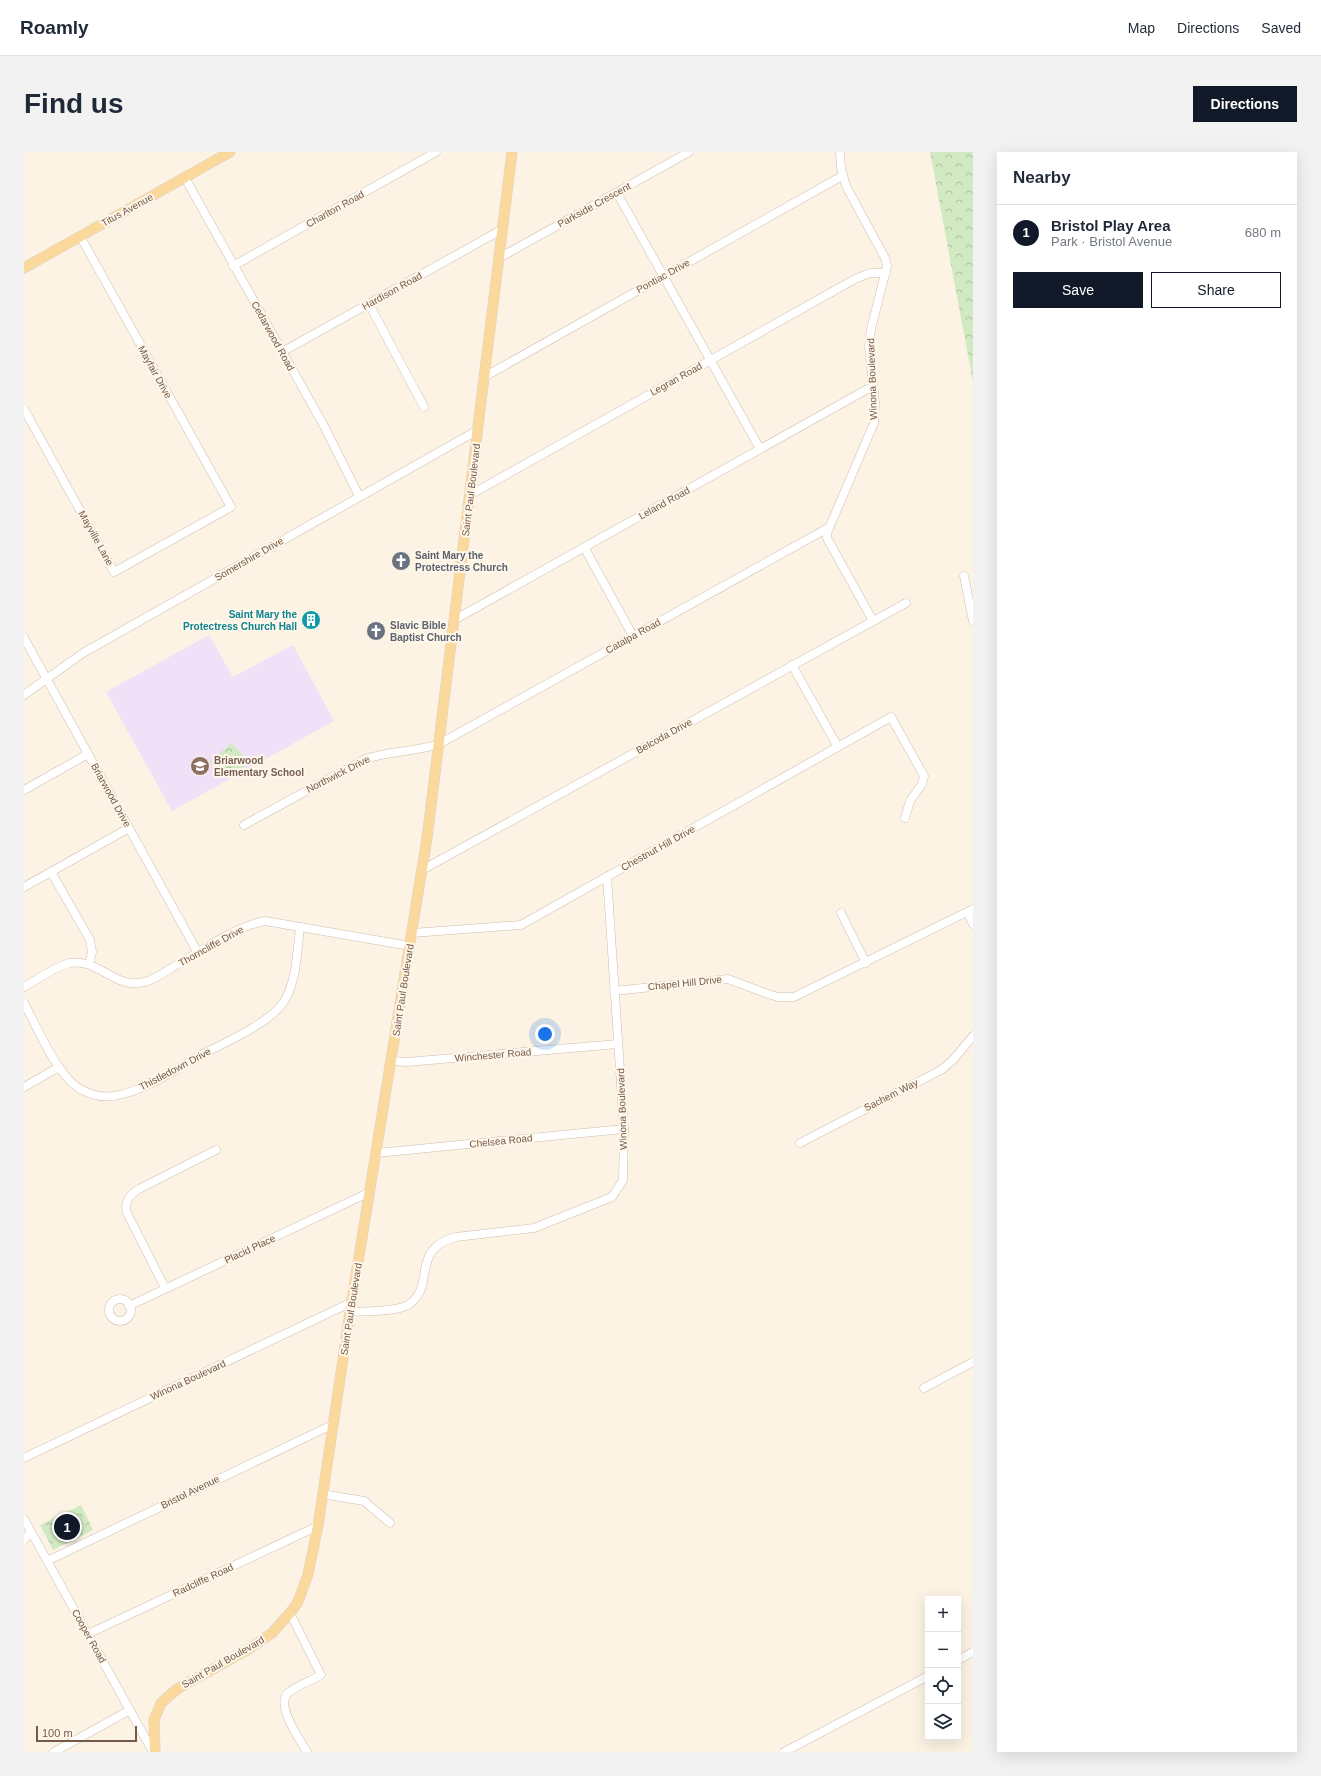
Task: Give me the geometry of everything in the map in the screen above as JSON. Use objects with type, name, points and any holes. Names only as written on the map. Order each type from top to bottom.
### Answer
[{"type":"main road","name":"Titus Avenue","points":[[24,268],[230,152]]},
{"type":"main road","name":"Saint Paul Boulevard","points":[[154,1752],[154,1720],[161,1703],[168,1695],[261,1641],[272,1633],[290,1613],[304,1588],[318,1526],[350,1312],[422,870],[512,152]]},
{"type":"street","name":"Charlton Road","points":[[233,266],[436,152]]},
{"type":"street","name":"Parkside Crescent","points":[[499,258],[689,152]]},
{"type":"street","name":"Winona Boulevard","points":[[828,528],[871,432],[875,413],[869,346],[871,329],[887,266],[885,258],[842,176],[840,152]]},
{"type":"street","name":"Pontiac Drive","points":[[484,377],[842,176]]},
{"type":"street","name":"Cedarwood Road","points":[[185,178],[324,426],[359,496]]},
{"type":"street","points":[[617,192],[760,449]]},
{"type":"street","name":"Hardison Road","points":[[282,352],[503,229]]},
{"type":"street","name":"Mayfair Drive","points":[[80,236],[231,507]]},
{"type":"street","name":"Legran Road","points":[[470,495],[855,279],[870,274],[886,273]]},
{"type":"street","points":[[369,304],[424,407]]},
{"type":"street","name":"Leland Road","points":[[454,620],[873,386]]},
{"type":"street","name":"Mayville Lane","points":[[24,409],[114,572],[231,507]]},
{"type":"street","name":"Somershire Drive","points":[[24,695],[83,653],[478,430]]},
{"type":"street","points":[[828,528],[827,538],[873,621]]},
{"type":"street","name":"Catalpa Road","points":[[439,744],[828,528]]},
{"type":"street","points":[[584,548],[633,636]]},
{"type":"street","points":[[964,576],[973,621]]},
{"type":"street","name":"Belcoda Drive","points":[[422,870],[906,603]]},
{"type":"street","name":"Briarwood Drive","points":[[24,638],[198,953]]},
{"type":"street","points":[[792,665],[838,747]]},
{"type":"street","name":"Chestnut Hill Drive","points":[[412,933],[521,925],[891,717],[924,776],[922,784],[910,801],[905,818]]},
{"type":"street","name":"Northwick Drive","points":[[244,825],[365,759],[383,754],[426,748],[439,744]]},
{"type":"street","points":[[24,790],[88,754]]},
{"type":"street","points":[[24,887],[129,828]]},
{"type":"street","points":[[51,872],[90,940],[92,952],[89,964]]},
{"type":"street","name":"Winona Boulevard","points":[[350,1312],[395,1309],[408,1304],[419,1293],[429,1255],[438,1244],[444,1240],[456,1237],[534,1228],[612,1197],[623,1180],[624,1129],[607,877]]},
{"type":"street","points":[[970,910],[973,924]]},
{"type":"street","name":"Chapel Hill Drive","points":[[614,991],[728,979],[768,994],[787,998],[802,994],[970,910]]},
{"type":"street","points":[[841,913],[866,962]]},
{"type":"street","name":"Thorncliffe Drive","points":[[24,987],[58,968],[69,964],[89,964],[117,980],[127,983],[142,983],[153,979],[244,927],[255,923],[276,922],[410,946]]},
{"type":"street","name":"Thistledown Drive","points":[[24,1003],[59,1067],[74,1085],[88,1093],[103,1096],[122,1095],[145,1086],[258,1024],[276,1011],[288,993],[293,977],[300,927]]},
{"type":"street","name":"Sachem Way","points":[[800,1143],[940,1070],[953,1060],[973,1036]]},
{"type":"street","name":"Winchester Road","points":[[392,1061],[407,1062],[618,1044]]},
{"type":"street","points":[[24,1087],[59,1067]]},
{"type":"street","name":"Chelsea Road","points":[[377,1153],[624,1129]]},
{"type":"street","points":[[165,1288],[127,1213],[127,1200],[138,1189],[216,1150]]},
{"type":"street","name":"Placid Place","points":[[129,1306],[370,1192]]},
{"type":"street","name":"Winona Boulevard","points":[[24,1458],[352,1302]]},
{"type":"street","points":[[924,1388],[973,1362]]},
{"type":"street","name":"Bristol Avenue","points":[[47,1561],[334,1424]]},
{"type":"street","points":[[322,1494],[364,1500],[390,1523]]},
{"type":"street","name":"Cooper Road","points":[[24,1519],[154,1752]]},
{"type":"street","name":"Radcliffe Road","points":[[88,1634],[318,1526]]},
{"type":"street","points":[[24,1540],[31,1532]]},
{"type":"street","points":[[290,1613],[321,1675],[291,1691],[284,1698],[285,1710],[307,1752]]},
{"type":"street","points":[[961,1658],[973,1652]]},
{"type":"street","points":[[784,1752],[925,1678]]},
{"type":"street","points":[[54,1752],[130,1710]]},
{"type":"shaded area","name":"Briarwood Elementary School","points":[[209,635],[233,677],[293,645],[334,721],[172,811],[106,692]]},
{"type":"green space","points":[[930,152],[973,152],[973,382]]},
{"type":"green space","points":[[231,743],[250,762],[238,772],[227,778],[210,762]]},
{"type":"green space","points":[[81,1505],[93,1530],[53,1550],[40,1525]]},
{"type":"place","name":"Saint Mary the Protectress Church","points":[[401,561]]},
{"type":"place","name":"Saint Mary the Protectress Church Hall","points":[[311,620]]},
{"type":"place","name":"Slavic Bible Baptist Church","points":[[376,631]]},
{"type":"place","name":"Briarwood Elementary School","points":[[200,766]]},
{"type":"place","name":"Bristol Play Area","points":[[67,1527]]}]
